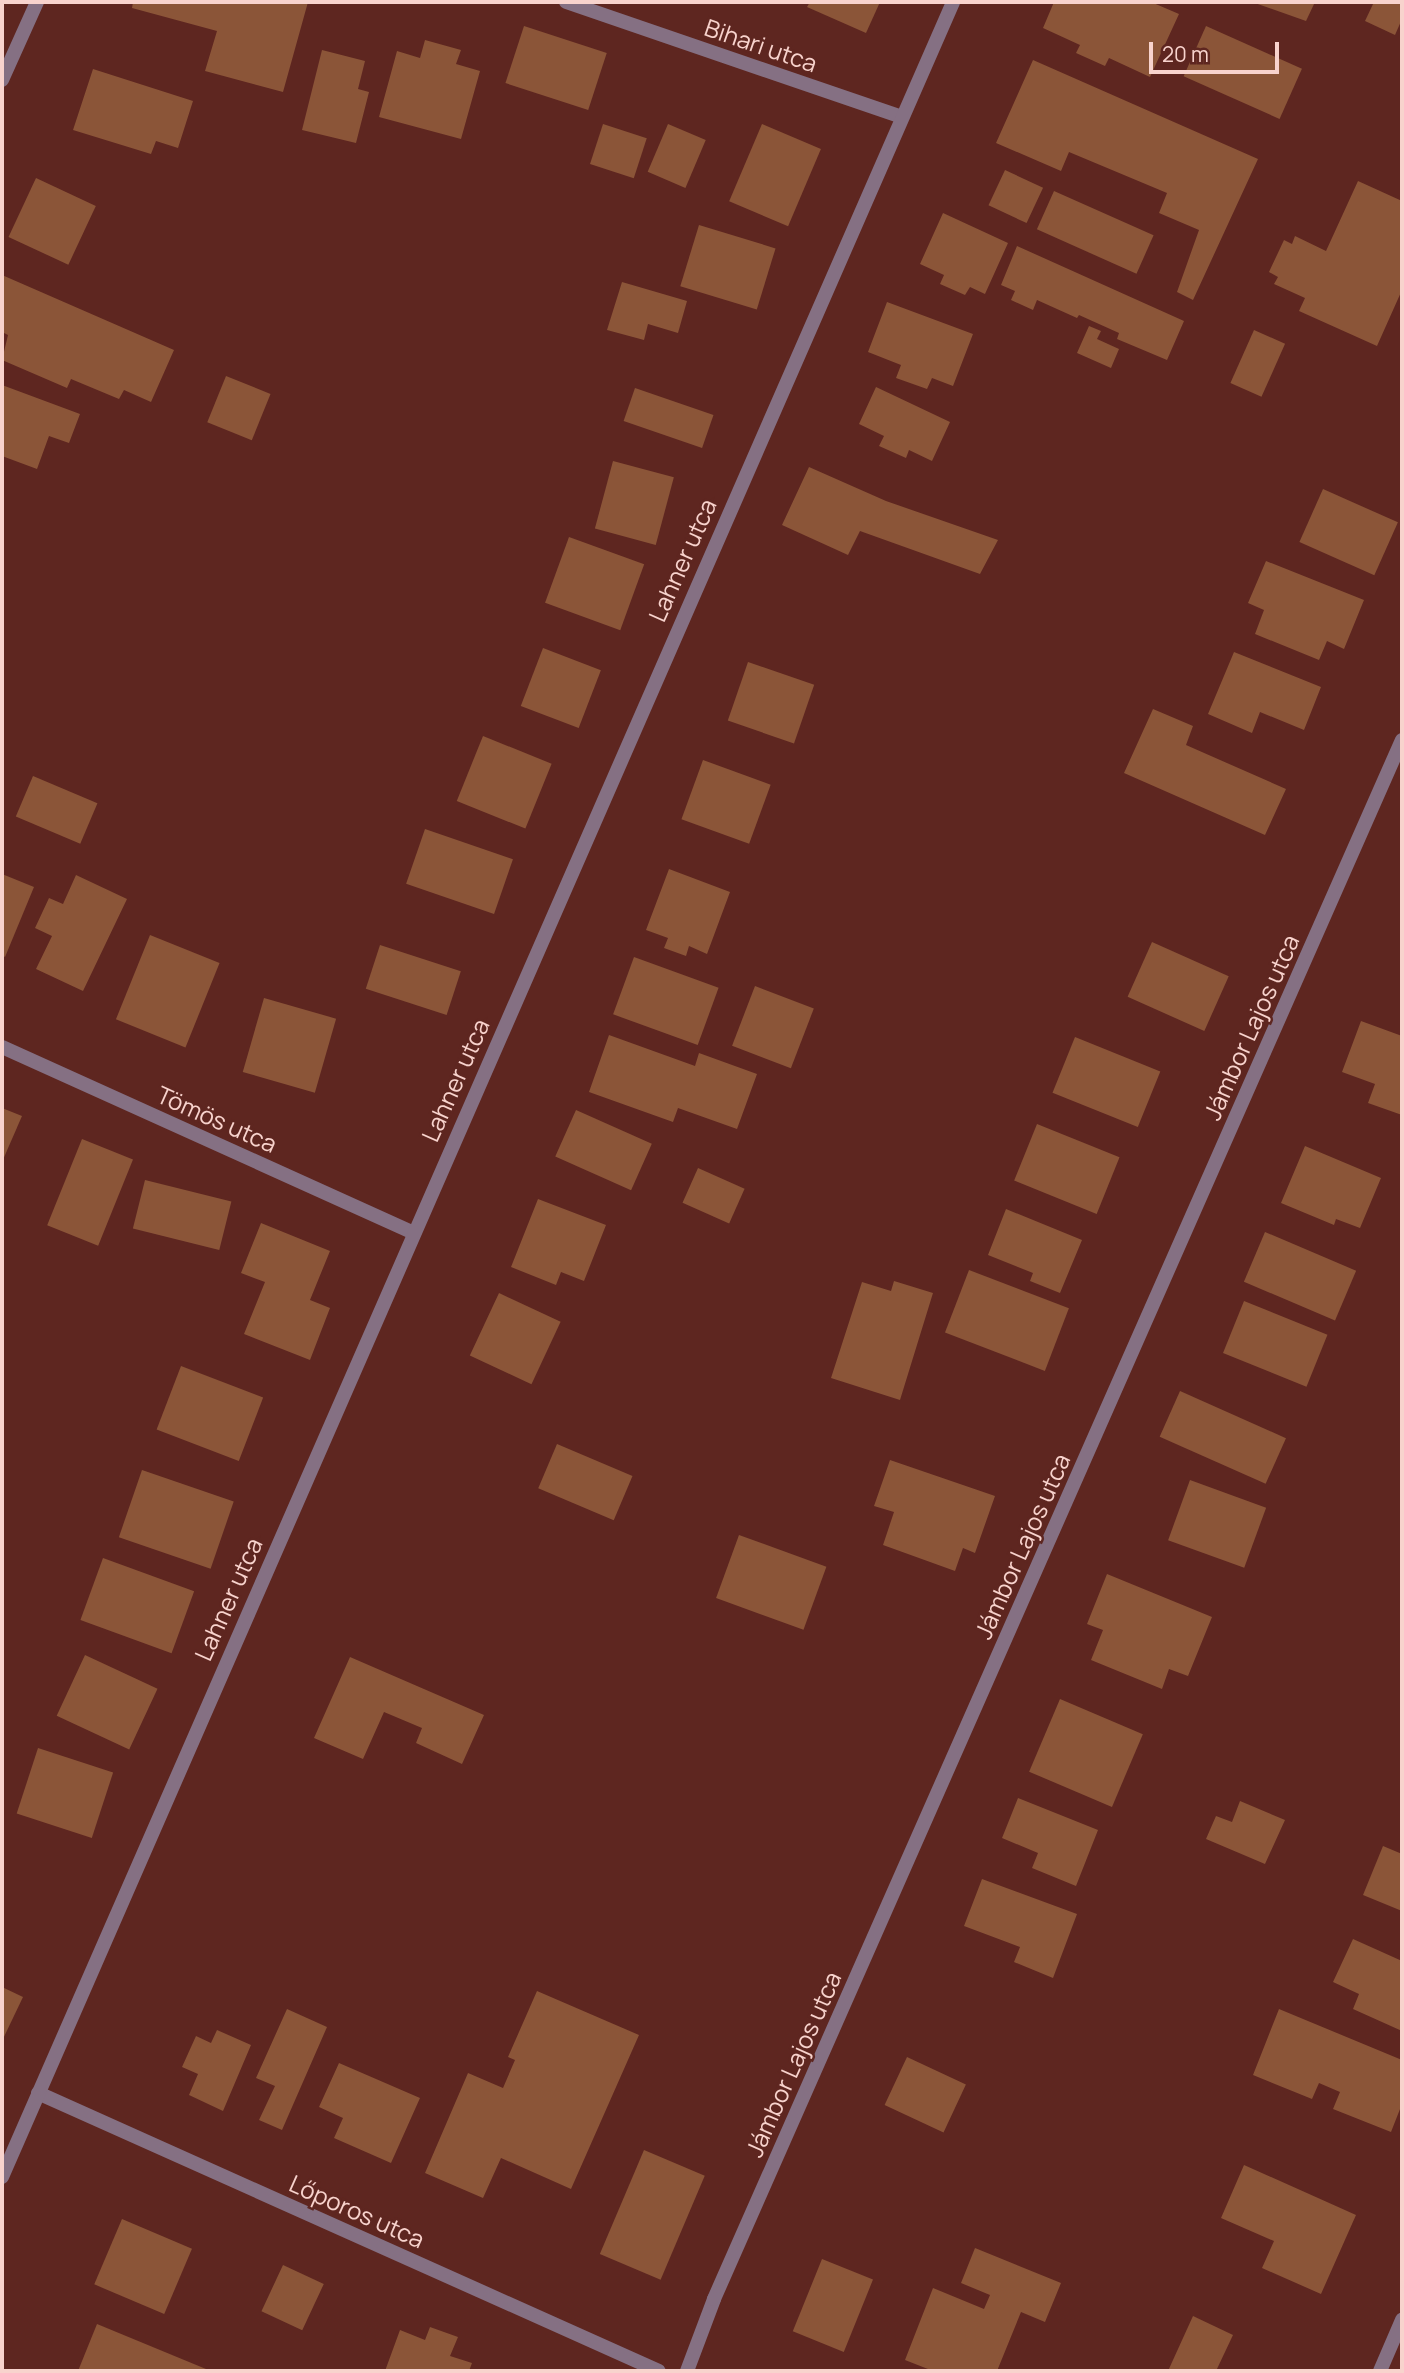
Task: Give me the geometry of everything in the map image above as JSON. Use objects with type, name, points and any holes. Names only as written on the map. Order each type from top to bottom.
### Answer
[{"type":"street","points":[[2,80],[37,2]]},
{"type":"street","name":"Bihari utca","points":[[566,2],[901,117]]},
{"type":"street","name":"Lahner utca","points":[[2,2177],[953,2]]},
{"type":"street","name":"Jámbor Lajos utca","points":[[687,2371],[719,2286],[1402,740]]},
{"type":"street","name":"Tömös utca","points":[[2,1048],[413,1233]]},
{"type":"street","name":"Lőporos utca","points":[[38,2092],[659,2371]]},
{"type":"street","points":[[1380,2371],[1402,2320]]},
{"type":"building","points":[[133,2],[308,2],[283,92],[205,71],[217,31],[132,8]]},
{"type":"building","points":[[810,2],[880,2],[866,33],[807,7]]},
{"type":"building","points":[[1054,2],[1151,2],[1179,14],[1150,77],[1109,58],[1105,66],[1076,53],[1080,45],[1043,28]]},
{"type":"building","points":[[1252,2],[1315,2],[1306,21]]},
{"type":"building","points":[[1374,2],[1402,2],[1402,19],[1395,35],[1365,21]]},
{"type":"building","points":[[524,26],[607,53],[588,110],[505,83]]},
{"type":"building","points":[[1206,26],[1302,69],[1280,119],[1184,76]]},
{"type":"building","points":[[425,40],[461,50],[456,64],[480,71],[461,139],[379,117],[397,51],[420,58]]},
{"type":"building","points":[[322,50],[365,61],[358,89],[369,92],[356,143],[302,130]]},
{"type":"building","points":[[1033,60],[1258,159],[1193,300],[1177,292],[1199,230],[1159,213],[1167,193],[1069,152],[1061,171],[996,143]]},
{"type":"building","points":[[93,69],[193,101],[178,148],[156,141],[151,154],[73,130]]},
{"type":"building","points":[[603,124],[647,138],[634,178],[590,164]]},
{"type":"building","points":[[668,124],[706,140],[685,188],[648,172]]},
{"type":"building","points":[[762,124],[821,149],[788,226],[729,201]]},
{"type":"building","points":[[1005,170],[1043,188],[1027,223],[989,205]]},
{"type":"building","points":[[36,178],[96,206],[68,265],[9,237]]},
{"type":"building","points":[[1358,181],[1402,201],[1402,290],[1377,346],[1299,311],[1305,298],[1274,284],[1278,277],[1269,272],[1284,240],[1292,244],[1295,236],[1326,251]]},
{"type":"building","points":[[1054,191],[1154,235],[1136,274],[1037,229]]},
{"type":"building","points":[[943,213],[1008,243],[985,294],[970,287],[965,295],[940,284],[944,275],[920,264]]},
{"type":"building","points":[[699,225],[776,248],[757,310],[680,286]]},
{"type":"building","points":[[1017,246],[1184,321],[1167,360],[1117,339],[1119,333],[1079,315],[1077,318],[1037,300],[1033,310],[1011,300],[1015,291],[1001,285]]},
{"type":"building","points":[[2,275],[174,350],[151,402],[124,390],[119,399],[71,379],[67,388],[2,360],[8,335],[2,332]]},
{"type":"building","points":[[622,282],[687,301],[678,333],[648,324],[644,340],[607,330]]},
{"type":"building","points":[[887,302],[973,334],[953,386],[932,378],[927,389],[896,378],[901,365],[868,352]]},
{"type":"building","points":[[1089,326],[1101,331],[1097,339],[1119,349],[1111,368],[1077,353]]},
{"type":"building","points":[[1254,330],[1285,344],[1261,397],[1230,383]]},
{"type":"building","points":[[226,376],[271,394],[252,440],[207,422]]},
{"type":"building","points":[[2,385],[80,414],[69,443],[49,436],[37,469],[2,456]]},
{"type":"building","points":[[876,387],[950,422],[932,461],[909,450],[906,458],[879,446],[884,436],[859,424]]},
{"type":"building","points":[[635,388],[713,415],[702,448],[624,421]]},
{"type":"building","points":[[613,461],[674,477],[656,545],[595,529]]},
{"type":"building","points":[[809,467],[886,501],[998,540],[980,574],[860,531],[848,555],[782,525]]},
{"type":"building","points":[[1323,489],[1398,522],[1374,575],[1299,542]]},
{"type":"building","points":[[569,537],[644,564],[620,630],[545,603]]},
{"type":"building","points":[[1266,561],[1364,600],[1344,649],[1327,641],[1319,660],[1255,634],[1264,610],[1248,603]]},
{"type":"building","points":[[543,648],[601,670],[579,728],[521,706]]},
{"type":"building","points":[[1234,652],[1321,687],[1304,730],[1260,712],[1252,733],[1208,714]]},
{"type":"building","points":[[748,662],[814,685],[794,743],[728,721]]},
{"type":"building","points":[[1153,709],[1193,726],[1186,745],[1286,789],[1265,835],[1124,773]]},
{"type":"building","points":[[483,736],[552,764],[525,829],[457,801]]},
{"type":"building","points":[[703,760],[771,785],[749,844],[681,819]]},
{"type":"building","points":[[33,776],[97,803],[80,844],[16,817]]},
{"type":"building","points":[[425,829],[513,859],[494,914],[406,884]]},
{"type":"building","points":[[669,869],[730,892],[707,954],[689,946],[686,956],[664,948],[668,938],[646,930]]},
{"type":"building","points":[[2,874],[34,887],[5,957],[2,955]]},
{"type":"building","points":[[76,875],[127,899],[83,991],[36,969],[52,936],[35,928],[49,898],[63,904]]},
{"type":"building","points":[[150,935],[220,963],[185,1047],[116,1019]]},
{"type":"building","points":[[1152,942],[1229,976],[1204,1031],[1128,997]]},
{"type":"building","points":[[380,945],[461,971],[447,1015],[366,989]]},
{"type":"building","points":[[634,957],[719,988],[698,1045],[613,1014]]},
{"type":"building","points":[[755,986],[814,1009],[791,1068],[732,1046]]},
{"type":"building","points":[[264,998],[336,1019],[315,1093],[243,1072]]},
{"type":"building","points":[[1361,1021],[1402,1036],[1402,1115],[1368,1103],[1375,1084],[1342,1072]]},
{"type":"building","points":[[609,1035],[695,1066],[699,1053],[757,1074],[737,1129],[678,1108],[673,1122],[589,1092]]},
{"type":"building","points":[[1075,1037],[1160,1071],[1138,1127],[1053,1093]]},
{"type":"building","points":[[2,1108],[22,1116],[2,1162]]},
{"type":"building","points":[[576,1110],[652,1144],[631,1190],[555,1157]]},
{"type":"building","points":[[1037,1124],[1120,1157],[1097,1214],[1014,1181]]},
{"type":"building","points":[[82,1139],[133,1160],[98,1246],[47,1225]]},
{"type":"building","points":[[1305,1146],[1381,1178],[1360,1228],[1336,1219],[1334,1225],[1281,1203]]},
{"type":"building","points":[[698,1168],[745,1189],[729,1223],[683,1203]]},
{"type":"building","points":[[145,1180],[231,1202],[219,1250],[133,1229]]},
{"type":"building","points":[[538,1199],[606,1225],[584,1281],[561,1272],[556,1285],[511,1267]]},
{"type":"building","points":[[1006,1209],[1082,1240],[1060,1293],[1030,1281],[1033,1273],[988,1255]]},
{"type":"building","points":[[261,1223],[330,1251],[310,1300],[330,1308],[310,1360],[244,1334],[265,1282],[241,1273]]},
{"type":"building","points":[[1265,1232],[1356,1271],[1335,1320],[1244,1282]]},
{"type":"building","points":[[969,1270],[1069,1308],[1045,1371],[945,1333]]},
{"type":"building","points":[[894,1281],[933,1293],[900,1400],[831,1378],[862,1282],[891,1291]]},
{"type":"building","points":[[499,1293],[561,1322],[531,1384],[470,1356]]},
{"type":"building","points":[[1244,1301],[1327,1335],[1306,1387],[1223,1353]]},
{"type":"building","points":[[181,1366],[263,1398],[239,1461],[157,1429]]},
{"type":"building","points":[[1180,1391],[1286,1438],[1266,1484],[1160,1437]]},
{"type":"building","points":[[557,1444],[632,1476],[614,1520],[538,1488]]},
{"type":"building","points":[[890,1460],[995,1496],[975,1553],[963,1548],[955,1571],[883,1545],[894,1512],[874,1506]]},
{"type":"building","points":[[142,1470],[234,1502],[211,1569],[119,1537]]},
{"type":"building","points":[[1190,1480],[1266,1508],[1244,1568],[1168,1540]]},
{"type":"building","points":[[739,1535],[826,1567],[803,1630],[716,1598]]},
{"type":"building","points":[[103,1558],[194,1591],[172,1653],[80,1620]]},
{"type":"building","points":[[1107,1574],[1212,1617],[1188,1676],[1169,1669],[1162,1689],[1091,1660],[1103,1630],[1087,1624]]},
{"type":"building","points":[[85,1655],[158,1689],[129,1750],[57,1716]]},
{"type":"building","points":[[350,1657],[484,1715],[462,1764],[416,1743],[422,1728],[384,1712],[363,1759],[314,1738]]},
{"type":"building","points":[[1060,1699],[1143,1734],[1112,1807],[1029,1772]]},
{"type":"building","points":[[38,1748],[113,1772],[92,1838],[17,1814]]},
{"type":"building","points":[[1018,1798],[1098,1830],[1076,1886],[1032,1868],[1038,1853],[1002,1838]]},
{"type":"building","points":[[1240,1801],[1285,1820],[1265,1864],[1206,1839],[1216,1816],[1232,1822]]},
{"type":"building","points":[[1383,1846],[1402,1854],[1402,1911],[1363,1895]]},
{"type":"building","points":[[982,1879],[1077,1914],[1053,1978],[1014,1962],[1020,1947],[964,1926]]},
{"type":"building","points":[[1353,1939],[1402,1961],[1402,2031],[1353,2009],[1359,1994],[1333,1982]]},
{"type":"building","points":[[2,1987],[23,1997],[2,2041]]},
{"type":"building","points":[[537,1991],[639,2035],[571,2189],[501,2158],[483,2198],[425,2173],[468,2073],[503,2088],[515,2060],[508,2057]]},
{"type":"building","points":[[287,2009],[327,2027],[282,2130],[259,2120],[275,2086],[256,2078]]},
{"type":"building","points":[[1279,2009],[1402,2060],[1402,2104],[1391,2132],[1333,2109],[1340,2092],[1319,2083],[1312,2099],[1253,2075]]},
{"type":"building","points":[[217,2030],[251,2045],[223,2111],[189,2095],[198,2074],[182,2067],[196,2036],[211,2043]]},
{"type":"building","points":[[907,2057],[966,2084],[944,2133],[885,2105]]},
{"type":"building","points":[[339,2063],[420,2098],[391,2163],[334,2138],[343,2118],[319,2107]]},
{"type":"building","points":[[644,2150],[705,2176],[661,2280],[600,2254]]},
{"type":"building","points":[[1244,2165],[1356,2215],[1321,2294],[1262,2268],[1274,2241],[1221,2218]]},
{"type":"building","points":[[122,2219],[192,2249],[164,2314],[94,2284]]},
{"type":"building","points":[[975,2248],[1061,2283],[1045,2322],[1021,2312],[997,2371],[933,2371],[905,2360],[933,2288],[984,2309],[990,2295],[961,2283]]},
{"type":"building","points":[[822,2259],[873,2280],[844,2352],[793,2331]]},
{"type":"building","points":[[283,2265],[324,2284],[302,2330],[261,2311]]},
{"type":"building","points":[[1193,2316],[1233,2335],[1216,2371],[1168,2371]]},
{"type":"building","points":[[97,2324],[206,2369],[78,2371]]},
{"type":"building","points":[[430,2327],[458,2337],[450,2356],[472,2363],[469,2371],[385,2371],[400,2330],[425,2340]]}]
